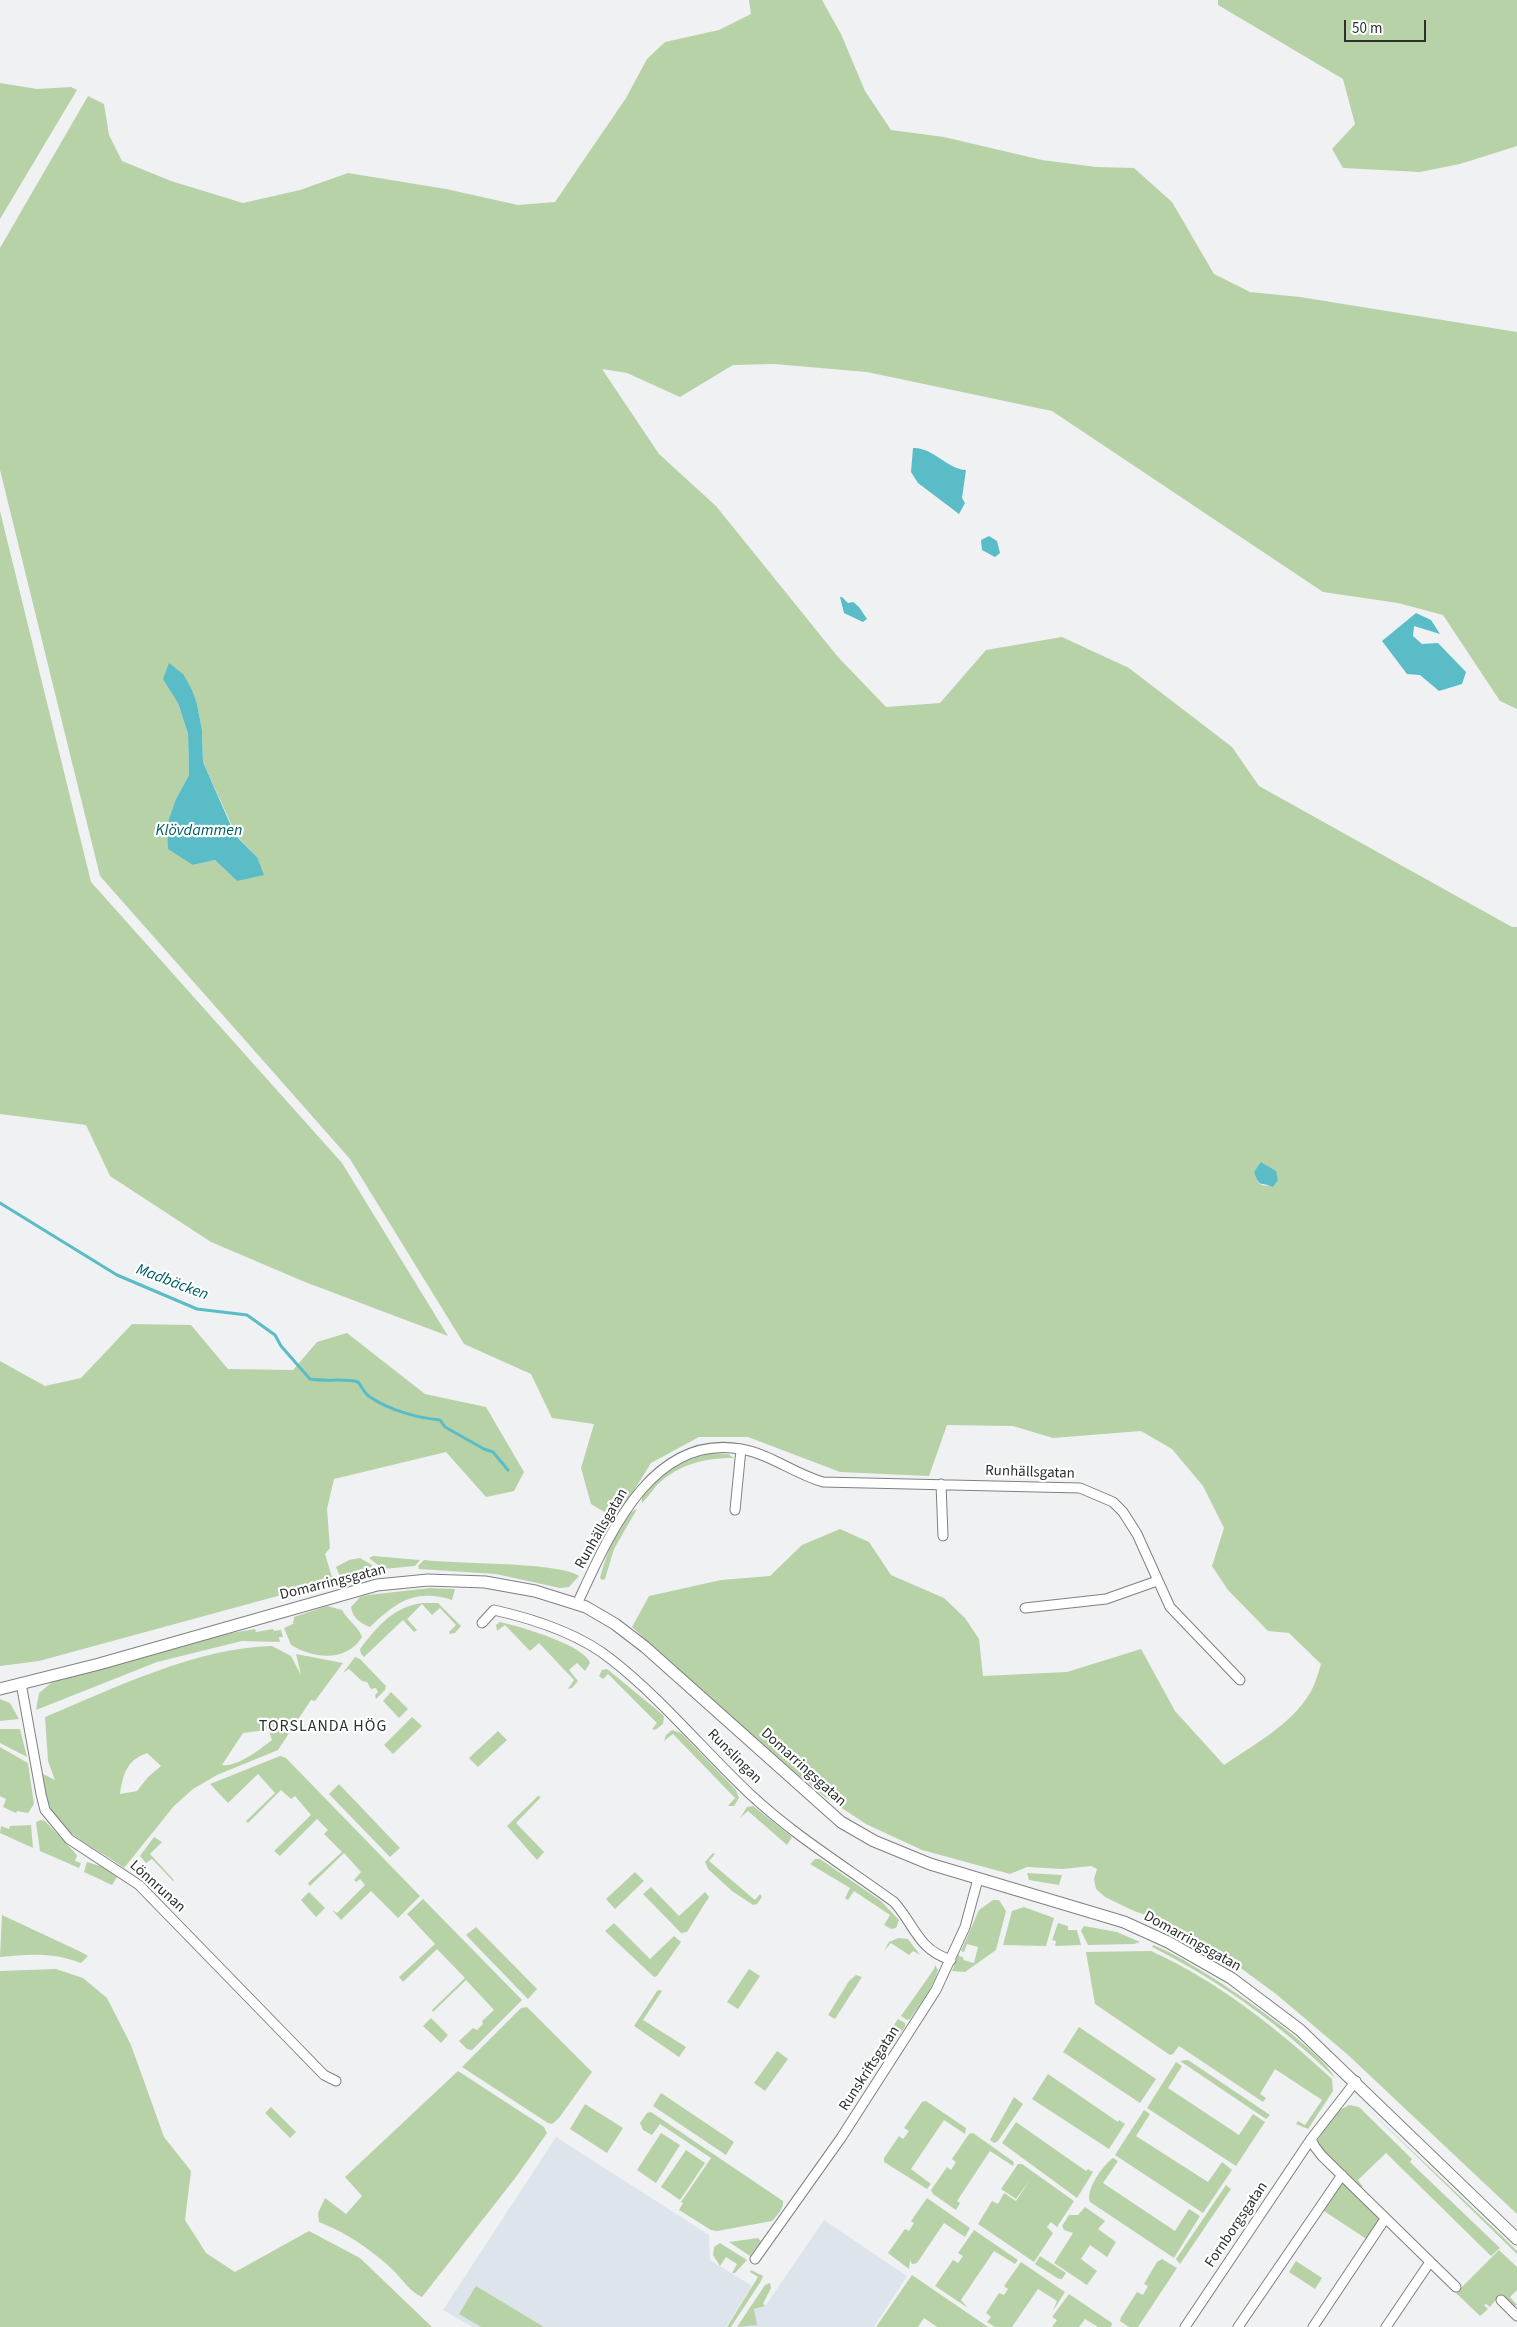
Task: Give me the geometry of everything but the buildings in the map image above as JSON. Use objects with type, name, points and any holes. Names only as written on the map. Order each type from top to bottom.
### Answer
[{"type":"street","name":"Runhällsgatan","points":[[577,1604],[613,1533],[651,1479],[677,1459],[685,1456],[704,1450],[741,1449],[764,1457],[802,1476],[823,1482],[1080,1488],[1099,1495],[1112,1502],[1131,1522],[1157,1581],[1177,1617],[1240,1680]]},
{"type":"street","points":[[735,1510],[741,1449]]},
{"type":"street","points":[[941,1484],[943,1536]]},
{"type":"street","name":"Domarringsgatan","points":[[0,1688],[90,1667],[376,1585],[428,1580],[485,1582],[535,1591],[577,1604],[615,1624],[645,1647],[841,1822],[874,1841],[978,1879],[1124,1922],[1177,1947],[1231,1978],[1300,2030],[1356,2081],[1517,2238]]},
{"type":"street","points":[[1025,1608],[1100,1600],[1157,1581]]},
{"type":"street","name":"Runslingan","points":[[482,1623],[494,1610],[512,1614],[575,1638],[612,1659],[677,1720],[752,1795],[816,1848],[894,1902],[904,1912],[916,1936],[929,1949],[951,1960]]},
{"type":"street","name":"Lönnrunan","points":[[21,1683],[41,1794],[45,1810],[55,1824],[68,1838],[139,1885],[324,2076],[336,2081]]},
{"type":"street","name":"Runskriftsgatan","points":[[755,2259],[886,2071],[936,1990],[965,1926],[978,1879]]},
{"type":"street","name":"Fornborgsgatan","points":[[1185,2327],[1311,2139],[1356,2081]]},
{"type":"street","points":[[1311,2139],[1315,2147],[1385,2219],[1456,2287]]},
{"type":"street","points":[[1238,2327],[1342,2175]]},
{"type":"street","points":[[1313,2327],[1385,2219]]},
{"type":"street","points":[[1386,2327],[1430,2262]]},
{"type":"street","points":[[1501,2300],[1517,2316]]},
{"type":"shaded area","points":[[556,2137],[709,2235],[710,2260],[752,2286],[726,2327],[472,2327],[443,2310]]},
{"type":"shaded area","points":[[824,2220],[907,2276],[874,2327],[741,2327],[758,2301],[766,2305]]},
{"type":"green space","points":[[749,0],[822,0],[841,34],[865,91],[891,130],[944,137],[1042,160],[1096,167],[1134,168],[1172,202],[1214,274],[1250,292],[1300,297],[1517,332],[1517,709],[1500,701],[1443,615],[1398,603],[1323,592],[1052,411],[867,372],[774,364],[733,365],[680,397],[627,373],[602,369],[659,454],[716,506],[838,657],[886,707],[940,703],[986,650],[1062,637],[1129,668],[1232,747],[1259,786],[1512,927],[1517,927],[1517,2214],[1347,2054],[1276,1994],[1242,1969],[1164,1921],[1134,1911],[1105,1897],[1096,1889],[1094,1879],[1097,1869],[1091,1866],[1063,1869],[1027,1867],[1010,1874],[922,1850],[866,1824],[825,1797],[757,1741],[632,1627],[649,1596],[721,1580],[770,1576],[802,1545],[840,1529],[869,1542],[891,1575],[944,1598],[965,1618],[979,1639],[983,1676],[1067,1672],[1141,1649],[1175,1711],[1224,1765],[1271,1734],[1293,1715],[1312,1690],[1321,1664],[1289,1633],[1268,1631],[1228,1590],[1212,1566],[1224,1528],[1203,1486],[1172,1449],[1141,1431],[1053,1438],[1013,1426],[947,1425],[929,1476],[840,1472],[748,1437],[699,1437],[651,1463],[616,1519],[591,1504],[581,1468],[594,1424],[552,1418],[531,1374],[464,1344],[350,1159],[100,876],[0,470],[0,248],[88,96],[104,104],[109,135],[122,161],[171,181],[243,203],[300,190],[348,173],[446,189],[518,205],[555,202],[626,98],[647,59],[665,42],[719,30],[751,14]],"holes":[[[184,675],[197,704],[202,730],[203,762],[236,835],[257,857],[237,881],[215,860],[193,865],[176,799],[189,775],[188,734],[178,703]],[[1263,1163],[1276,1173],[1278,1180],[1271,1185],[1265,1186],[1260,1184],[1254,1172]]]},
{"type":"green space","points":[[1218,0],[1517,0],[1517,146],[1460,164],[1420,172],[1343,168],[1332,149],[1355,124],[1343,79],[1218,5]]},
{"type":"green space","points":[[0,83],[37,89],[71,87],[77,90],[0,219]]},
{"type":"green space","points":[[0,511],[91,882],[342,1163],[448,1336],[305,1282],[211,1242],[110,1176],[86,1125],[0,1114]]},
{"type":"green space","points":[[132,1324],[191,1325],[228,1369],[293,1370],[317,1342],[347,1333],[425,1394],[486,1407],[524,1472],[514,1491],[486,1497],[446,1452],[334,1479],[327,1509],[330,1548],[325,1554],[332,1577],[329,1582],[39,1661],[0,1666],[0,1361],[45,1386],[81,1378]]},
{"type":"green space","points":[[714,1453],[728,1454],[734,1458],[712,1459],[683,1467],[657,1485],[642,1503],[642,1497],[665,1474],[682,1463]]},
{"type":"green space","points":[[637,1509],[614,1549],[605,1579],[602,1580],[600,1578],[602,1571],[614,1539],[625,1520]]},
{"type":"green space","points":[[373,1556],[420,1560],[415,1566],[383,1569],[369,1558]]},
{"type":"green space","points":[[360,1558],[372,1565],[374,1574],[343,1584],[336,1567],[349,1560]]},
{"type":"green space","points":[[424,1560],[552,1568],[568,1571],[579,1576],[569,1587],[560,1588],[496,1574],[419,1569],[418,1566]]},
{"type":"green space","points":[[430,1588],[455,1589],[452,1600],[427,1596],[406,1600],[388,1611],[370,1627],[358,1620],[352,1611],[351,1607],[360,1597]]},
{"type":"green space","points":[[422,1603],[438,1603],[461,1626],[455,1633],[450,1634],[449,1632],[456,1625],[440,1608],[432,1615],[422,1604],[407,1619],[417,1630],[414,1632],[403,1620],[364,1657],[361,1654],[360,1649],[386,1619],[402,1609]]},
{"type":"green space","points":[[327,1606],[342,1610],[358,1630],[362,1637],[356,1645],[348,1651],[330,1656],[310,1653],[291,1645],[284,1628],[293,1624],[294,1617]]},
{"type":"green space","points":[[500,1622],[564,1643],[585,1656],[590,1663],[585,1671],[577,1663],[569,1670],[578,1681],[572,1688],[568,1689],[574,1680],[539,1643],[530,1651],[505,1625],[497,1631],[496,1625]]},
{"type":"green space","points":[[255,1629],[256,1632],[273,1629],[274,1631],[281,1630],[283,1637],[279,1637],[280,1642],[242,1641],[157,1662],[36,1710],[39,1693],[52,1682],[220,1635]]},
{"type":"green space","points":[[272,1646],[291,1656],[301,1675],[296,1654],[343,1663],[315,1701],[311,1700],[278,1750],[217,1775],[193,1789],[174,1806],[124,1868],[82,1841],[59,1821],[51,1809],[45,1793],[43,1774],[55,1780],[48,1761],[45,1717],[156,1671],[214,1654],[243,1648]],"holes":[[[268,1728],[272,1740],[241,1761],[222,1765],[243,1733]],[[147,1753],[161,1766],[148,1777],[137,1791],[120,1794],[123,1780],[130,1764]]]},
{"type":"green space","points":[[355,1657],[360,1659],[386,1686],[385,1690],[376,1699],[375,1695],[378,1692],[376,1688],[371,1689],[367,1682],[362,1681],[349,1669],[343,1673]]},
{"type":"green space","points":[[607,1669],[664,1716],[663,1724],[655,1730],[652,1729],[657,1723],[608,1674],[603,1679],[599,1676],[602,1670]]},
{"type":"green space","points":[[391,1692],[408,1709],[399,1718],[383,1701]]},
{"type":"green space","points":[[0,1699],[10,1703],[19,1719],[0,1721]]},
{"type":"green space","points":[[412,1717],[422,1726],[393,1754],[384,1745]]},
{"type":"green space","points":[[0,1729],[20,1729],[27,1757],[0,1743]]},
{"type":"green space","points":[[672,1730],[681,1733],[736,1790],[739,1798],[734,1806],[728,1806],[735,1798],[673,1734],[664,1741],[666,1735]]},
{"type":"green space","points":[[498,1731],[507,1740],[478,1767],[469,1758]]},
{"type":"green space","points":[[0,1747],[28,1763],[34,1804],[28,1813],[17,1811],[16,1813],[3,1807],[6,1799],[0,1796]]},
{"type":"green space","points":[[280,1756],[286,1758],[420,1896],[398,1918],[371,1891],[341,1920],[332,1910],[337,1913],[365,1885],[360,1879],[356,1882],[354,1880],[361,1872],[344,1853],[310,1886],[308,1883],[342,1852],[324,1834],[328,1830],[317,1819],[280,1856],[274,1851],[311,1815],[295,1796],[291,1799],[281,1790],[248,1823],[246,1821],[275,1793],[258,1774],[228,1803],[210,1784]]},
{"type":"green space","points":[[339,1784],[400,1848],[390,1857],[329,1794]]},
{"type":"green space","points":[[538,1796],[541,1797],[516,1823],[544,1852],[537,1860],[507,1826]]},
{"type":"green space","points":[[753,1806],[792,1837],[787,1845],[748,1811],[740,1818],[747,1807]]},
{"type":"green space","points":[[45,1821],[76,1854],[75,1861],[81,1863],[79,1868],[40,1851],[36,1822]]},
{"type":"green space","points":[[31,1825],[33,1848],[0,1833],[1,1826],[9,1829],[10,1826]]},
{"type":"green space","points":[[154,1837],[162,1842],[150,1854],[173,1881],[152,1859],[146,1863],[140,1856]]},
{"type":"green space","points":[[713,1853],[715,1854],[709,1861],[755,1900],[760,1894],[762,1897],[757,1904],[753,1905],[732,1891],[708,1869],[705,1862]]},
{"type":"green space","points":[[815,1859],[820,1859],[881,1901],[899,1920],[896,1928],[891,1929],[884,1925],[890,1915],[854,1891],[848,1900],[845,1898],[850,1888],[810,1864]]},
{"type":"green space","points":[[87,1862],[104,1867],[117,1877],[112,1885],[84,1872]]},
{"type":"green space","points":[[635,1872],[644,1881],[615,1909],[606,1899]]},
{"type":"green space","points":[[1027,1873],[1062,1875],[1059,1885],[1029,1880]]},
{"type":"green space","points":[[651,1887],[679,1916],[705,1892],[709,1897],[687,1932],[681,1933],[643,1894]]},
{"type":"green space","points":[[309,1892],[325,1908],[316,1917],[301,1900]]},
{"type":"green space","points":[[423,1899],[522,2000],[472,2050],[467,2049],[459,2041],[473,2028],[477,2030],[483,2024],[482,2021],[494,2010],[466,1980],[433,2012],[432,2010],[465,1978],[437,1949],[403,1982],[399,1977],[435,1944],[407,1914]]},
{"type":"green space","points":[[993,1900],[999,1900],[1006,1911],[996,1950],[965,1972],[952,1971],[958,1955],[964,1958],[963,1960],[974,1963],[978,1947],[967,1944],[964,1952],[961,1951],[979,1910]]},
{"type":"green space","points":[[1024,1907],[1054,1918],[1046,1946],[1003,1945],[1012,1911]]},
{"type":"green space","points":[[2,1915],[88,1956],[81,1963],[51,1955],[0,1957]]},
{"type":"green space","points":[[614,1923],[650,1959],[674,1936],[681,1942],[657,1976],[654,1977],[605,1931]]},
{"type":"green space","points":[[1058,1923],[1068,1926],[1068,1930],[1077,1930],[1081,1945],[1055,1946],[1056,1941],[1052,1940]]},
{"type":"green space","points":[[1084,1926],[1117,1932],[1140,1942],[1134,1944],[1088,1945],[1081,1931]]},
{"type":"green space","points":[[476,1927],[537,1989],[528,1999],[466,1935]]},
{"type":"green space","points":[[898,1938],[908,1939],[920,1955],[913,1951],[909,1955],[891,1943],[884,1951],[889,1942]]},
{"type":"green space","points":[[1153,1945],[1195,1967],[1252,2004],[1305,2045],[1324,2063],[1335,2078],[1293,2040],[1249,2005],[1202,1974],[1152,1947]]},
{"type":"green space","points":[[1151,1951],[1200,1977],[1247,2008],[1332,2079],[1333,2091],[1308,2129],[1296,2124],[1298,2121],[1305,2125],[1322,2100],[1275,2069],[1260,2094],[1266,2098],[1263,2102],[1179,2046],[1170,2055],[1095,2004],[1086,1952]]},
{"type":"green space","points":[[935,1965],[938,1970],[933,1983],[910,2019],[907,2020],[901,2016]]},
{"type":"green space","points":[[56,1969],[83,1978],[107,1998],[131,2045],[164,2137],[191,2171],[185,2220],[206,2253],[235,2272],[309,2231],[360,2258],[432,2327],[0,2327],[0,1971]]},
{"type":"green space","points":[[749,1969],[760,1976],[738,2009],[727,2002]]},
{"type":"green space","points":[[856,1975],[862,1977],[835,2019],[828,2015],[849,1981]]},
{"type":"green space","points":[[657,1991],[662,1991],[643,2020],[686,2047],[679,2057],[634,2026]]},
{"type":"green space","points":[[527,2007],[592,2072],[559,2118],[552,2124],[462,2067],[521,2008]]},
{"type":"green space","points":[[431,2018],[448,2035],[441,2043],[423,2026]]},
{"type":"green space","points":[[898,2019],[905,2023],[905,2027],[892,2045],[883,2042]]},
{"type":"green space","points":[[1079,2027],[1156,2079],[1140,2103],[1063,2052]]},
{"type":"green space","points":[[777,2051],[788,2059],[765,2091],[754,2083]]},
{"type":"green space","points":[[1188,2060],[1270,2115],[1266,2119],[1180,2061]]},
{"type":"green space","points":[[1176,2062],[1182,2066],[1168,2088],[1239,2135],[1253,2114],[1265,2122],[1236,2166],[1147,2108]]},
{"type":"green space","points":[[458,2071],[544,2127],[547,2133],[516,2177],[422,2297],[410,2289],[394,2271],[368,2249],[339,2231],[319,2222],[318,2213],[325,2198],[346,2214],[362,2196],[345,2177]]},
{"type":"green space","points":[[1048,2074],[1118,2122],[1119,2120],[1125,2124],[1109,2149],[1032,2099]]},
{"type":"green space","points":[[661,2093],[734,2142],[726,2155],[653,2106]]},
{"type":"green space","points":[[1014,2097],[1023,2104],[998,2141],[994,2143],[990,2140]]},
{"type":"green space","points":[[926,2101],[966,2128],[965,2134],[944,2120],[911,2169],[931,2184],[927,2189],[884,2162],[884,2158],[899,2136],[903,2139],[909,2131],[904,2128],[922,2102]]},
{"type":"green space","points":[[585,2104],[623,2128],[607,2153],[570,2129]]},
{"type":"green space","points":[[1349,2105],[1359,2107],[1412,2159],[1410,2162],[1500,2248],[1491,2256],[1386,2153],[1358,2180],[1363,2187],[1358,2186],[1318,2147],[1317,2141],[1336,2112]]},
{"type":"green space","points":[[1365,2106],[1504,2238],[1517,2251],[1517,2254]]},
{"type":"green space","points":[[271,2107],[296,2132],[290,2138],[265,2113]]},
{"type":"green space","points":[[1144,2110],[1150,2114],[1136,2136],[1208,2182],[1222,2162],[1232,2170],[1203,2213],[1115,2155]]},
{"type":"green space","points":[[651,2112],[783,2201],[776,2217],[772,2221],[717,2231],[711,2230],[679,2210],[683,2203],[681,2202],[711,2158],[660,2124],[652,2135],[643,2130],[640,2123],[647,2113]]},
{"type":"green space","points":[[1016,2122],[1086,2171],[1088,2169],[1093,2172],[1077,2198],[1002,2143]]},
{"type":"green space","points":[[661,2133],[680,2145],[656,2183],[637,2170]]},
{"type":"green space","points":[[973,2133],[1014,2162],[1013,2166],[990,2151],[957,2201],[960,2203],[956,2210],[933,2194],[931,2190],[947,2167],[951,2170],[956,2162],[952,2159],[969,2134]]},
{"type":"green space","points":[[686,2150],[705,2163],[680,2200],[661,2187]]},
{"type":"green space","points":[[1113,2158],[1118,2161],[1103,2183],[1175,2231],[1189,2209],[1200,2216],[1174,2258],[1090,2202],[1089,2197],[1092,2185],[1104,2166]]},
{"type":"green space","points":[[1018,2164],[1022,2164],[1074,2201],[1057,2227],[1051,2222],[1047,2227],[1053,2233],[1034,2262],[978,2224],[992,2201],[998,2204],[1004,2193],[1016,2201],[1030,2180],[1016,2199],[1001,2189]]},
{"type":"green space","points":[[1342,2182],[1381,2220],[1368,2240],[1321,2209]]},
{"type":"green space","points":[[1226,2185],[1231,2189],[1180,2264],[1176,2259]]},
{"type":"green space","points":[[927,2198],[970,2228],[965,2237],[944,2223],[917,2263],[912,2264],[910,2260],[909,2269],[888,2253],[905,2229],[909,2231],[914,2223],[911,2221]]},
{"type":"green space","points":[[1085,2207],[1105,2221],[1098,2229],[1116,2242],[1107,2257],[1090,2245],[1081,2259],[1097,2271],[1087,2285],[1054,2263],[1073,2233],[1064,2230],[1062,2226],[1069,2215],[1078,2215]]},
{"type":"green space","points":[[974,2230],[1018,2260],[1015,2264],[994,2251],[961,2300],[968,2308],[935,2286],[953,2260],[958,2263],[963,2256],[958,2253]]},
{"type":"green space","points":[[758,2238],[761,2241],[750,2256],[729,2242]]},
{"type":"green space","points":[[720,2243],[747,2260],[735,2273],[732,2273],[737,2264],[726,2257],[720,2266],[713,2255],[714,2247]]},
{"type":"green space","points":[[1499,2250],[1517,2267],[1517,2290],[1510,2297],[1517,2305],[1513,2307],[1500,2295],[1490,2307],[1486,2304],[1484,2305],[1488,2309],[1480,2316],[1456,2293]]},
{"type":"green space","points":[[1040,2256],[1066,2273],[1062,2279],[1035,2264]]},
{"type":"green space","points":[[1162,2259],[1177,2268],[1138,2327],[1129,2327],[1120,2321],[1121,2317],[1137,2292],[1143,2295],[1148,2286],[1144,2284],[1157,2262]]},
{"type":"green space","points":[[1296,2261],[1322,2278],[1315,2289],[1289,2272]]},
{"type":"green space","points":[[1021,2262],[1065,2292],[1053,2311],[1057,2301],[1038,2289],[1012,2327],[995,2327],[987,2322],[991,2317],[986,2313],[999,2293],[1004,2295],[1008,2289],[1004,2286]]},
{"type":"green space","points":[[751,2270],[763,2276],[761,2281],[731,2327],[727,2327],[758,2277],[750,2272]]},
{"type":"green space","points":[[912,2275],[988,2327],[937,2327],[924,2318],[918,2327],[876,2327]]},
{"type":"green space","points":[[770,2283],[771,2288],[763,2304],[765,2306],[754,2309],[757,2325],[737,2327],[765,2285]]},
{"type":"green space","points":[[476,2286],[544,2327],[481,2327],[459,2314]]},
{"type":"green space","points":[[1069,2294],[1112,2323],[1111,2327],[1098,2327],[1085,2319],[1079,2327],[1052,2327],[1057,2320],[1052,2317]]},
{"type":"water","points":[[913,448],[927,451],[959,469],[966,470],[962,498],[965,503],[959,514],[918,483],[911,472]]},
{"type":"water","points":[[989,536],[997,541],[1000,553],[995,557],[982,550],[981,540]]},
{"type":"water","points":[[840,597],[848,603],[853,602],[867,619],[863,622],[844,613]]},
{"type":"water","points":[[1416,613],[1431,620],[1440,634],[1414,626],[1413,636],[1422,644],[1438,643],[1466,672],[1462,684],[1439,691],[1420,675],[1407,674],[1382,641]]},
{"type":"water","name":"Klövdammen","points":[[169,663],[184,675],[192,690],[202,730],[203,762],[235,835],[257,857],[264,875],[237,881],[215,860],[193,865],[168,849],[167,825],[176,799],[189,775],[188,734],[178,703],[163,679]]},
{"type":"water","points":[[1261,1162],[1276,1171],[1278,1180],[1273,1187],[1259,1183],[1256,1177],[1254,1172]]},
{"type":"waterway","name":"Madbäcken","points":[[0,1203],[117,1275],[197,1309],[247,1315],[275,1335],[281,1346],[310,1379],[358,1382],[368,1396],[386,1406],[413,1415],[440,1420],[445,1427],[493,1452],[508,1470]]},
{"type":"district","name":"TORSLANDA HÖG","points":[[323,1727]]}]
